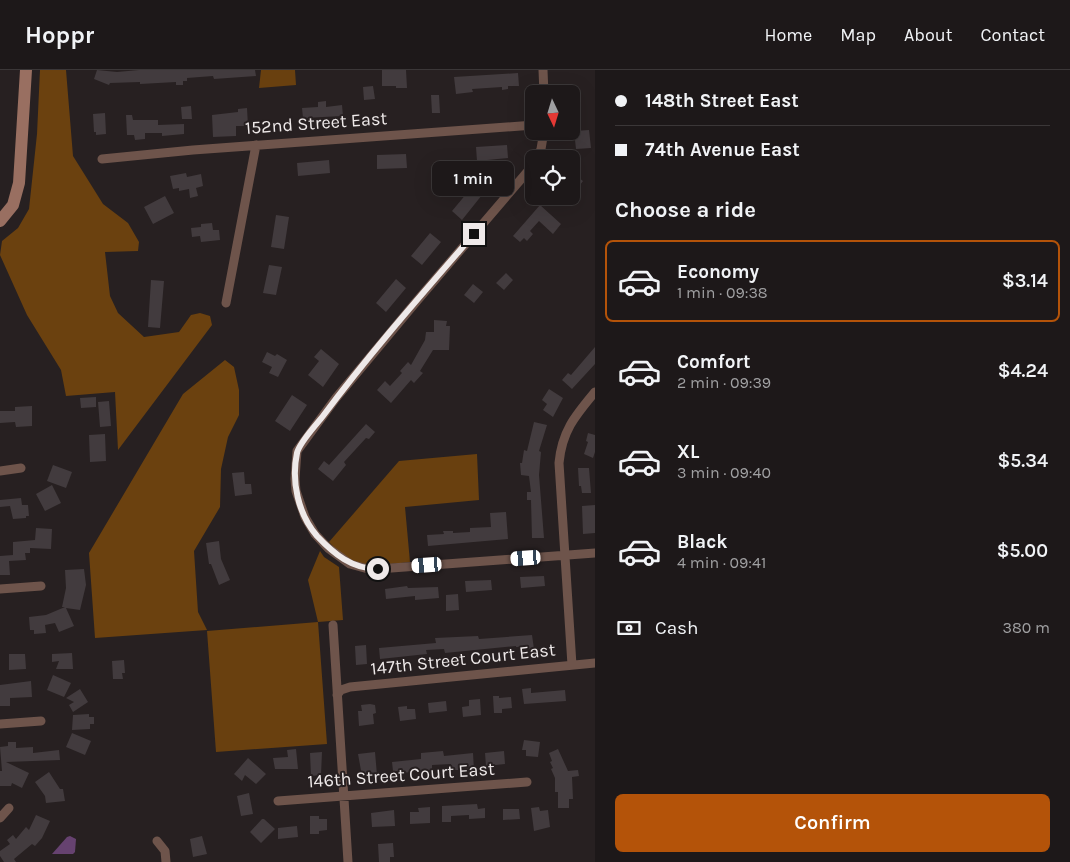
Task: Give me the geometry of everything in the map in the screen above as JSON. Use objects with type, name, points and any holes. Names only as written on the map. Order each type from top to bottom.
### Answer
[{"type":"street","points":[[0,221],[8,212],[16,197],[22,154],[26,70]]},
{"type":"street","points":[[543,70],[544,85]]},
{"type":"street","name":"152nd Street East","points":[[102,159],[256,145],[525,126]]},
{"type":"street","points":[[226,303],[256,145]]},
{"type":"street","points":[[525,175],[336,398],[297,451],[296,492],[311,527],[328,548],[340,558],[361,568],[378,569],[565,553],[595,553]]},
{"type":"street","points":[[572,665],[559,485],[560,449],[568,426],[595,392]]},
{"type":"street","points":[[0,472],[21,468]]},
{"type":"street","points":[[0,589],[41,586]]},
{"type":"street","points":[[333,624],[348,862]]},
{"type":"street","name":"147th Street Court East","points":[[337,694],[341,690],[350,687],[595,663]]},
{"type":"street","points":[[0,724],[41,721]]},
{"type":"street","name":"146th Street Court East","points":[[278,801],[527,782]]},
{"type":"street","points":[[0,818],[9,808]]},
{"type":"street","points":[[157,841],[165,851],[166,862]]},
{"type":"shaded area","points":[[40,70],[66,70],[73,156],[103,204],[128,223],[139,242],[138,251],[105,252],[110,296],[118,313],[144,337],[179,332],[191,315],[200,313],[210,316],[212,325],[118,450],[115,392],[66,396],[61,370],[27,315],[0,255],[2,241],[18,228],[29,209],[37,134]]},
{"type":"shaded area","points":[[261,70],[295,70],[296,85],[259,88]]},
{"type":"shaded area","points":[[225,360],[234,367],[239,390],[239,415],[228,437],[221,469],[220,507],[194,551],[198,612],[207,630],[95,638],[89,553],[183,394]]},
{"type":"shaded area","points":[[477,454],[479,500],[405,507],[410,562],[375,565],[357,562],[338,551],[329,542],[399,461]]},
{"type":"shaded area","points":[[320,551],[324,557],[339,567],[343,620],[318,622],[308,580]]},
{"type":"shaded area","points":[[318,622],[327,744],[216,752],[207,631]]},
{"type":"shaded area","points":[[70,836],[76,839],[75,852],[73,854],[52,854],[67,837]]},
{"type":"building","points":[[97,70],[117,72],[139,70],[255,70],[256,76],[214,79],[213,76],[187,78],[187,81],[183,81],[183,85],[176,85],[176,82],[140,84],[140,82],[110,83],[109,85],[94,79]]},
{"type":"building","points":[[382,70],[406,70],[407,88],[382,86]]},
{"type":"building","points":[[518,73],[519,86],[508,86],[508,89],[502,90],[502,87],[472,89],[473,92],[456,94],[454,77]]},
{"type":"building","points":[[373,86],[375,99],[364,100],[363,87]]},
{"type":"building","points":[[431,95],[439,95],[440,113],[432,113]]},
{"type":"building","points":[[326,101],[326,107],[342,105],[343,116],[303,118],[302,108],[318,107],[318,102]]},
{"type":"building","points":[[191,106],[192,119],[182,119],[181,107]]},
{"type":"building","points":[[247,108],[248,126],[236,126],[236,136],[213,137],[212,115],[238,112],[238,109]]},
{"type":"building","points":[[105,113],[106,134],[96,135],[96,132],[94,132],[93,114]]},
{"type":"building","points":[[126,115],[132,115],[133,120],[158,120],[158,125],[184,124],[184,134],[162,136],[162,133],[145,133],[145,139],[135,140],[134,135],[127,135]]},
{"type":"building","points":[[589,130],[591,148],[576,149],[575,140],[580,140],[580,131]]},
{"type":"building","points":[[507,145],[508,158],[477,161],[476,147]]},
{"type":"building","points":[[406,154],[407,168],[377,169],[377,155]]},
{"type":"building","points":[[329,160],[330,173],[298,176],[297,163]]},
{"type":"building","points":[[186,173],[187,177],[201,174],[203,186],[196,188],[198,196],[190,198],[189,189],[179,191],[179,188],[173,189],[170,176]]},
{"type":"building","points":[[472,187],[482,195],[462,220],[452,211]]},
{"type":"building","points":[[165,196],[174,213],[153,224],[144,207]]},
{"type":"building","points":[[540,205],[561,224],[553,234],[539,221],[530,231],[533,234],[527,241],[524,238],[520,242],[513,236]]},
{"type":"building","points":[[276,215],[289,217],[284,249],[271,247]]},
{"type":"building","points":[[212,223],[213,230],[219,230],[220,240],[201,242],[200,236],[192,237],[191,228],[201,227],[201,224]]},
{"type":"building","points":[[430,233],[441,242],[422,265],[411,256]]},
{"type":"building","points":[[269,265],[282,267],[276,295],[263,293]]},
{"type":"building","points":[[506,273],[513,280],[504,290],[496,283]]},
{"type":"building","points":[[396,279],[406,288],[386,312],[376,303]]},
{"type":"building","points":[[151,280],[164,281],[160,328],[148,327]]},
{"type":"building","points":[[473,284],[483,292],[474,303],[464,295]]},
{"type":"building","points":[[434,320],[447,321],[446,326],[450,326],[449,350],[433,350],[420,371],[423,373],[414,383],[411,380],[391,403],[377,390],[385,381],[390,386],[402,373],[400,371],[408,362],[411,365],[425,340],[426,332],[434,332]]},
{"type":"building","points":[[595,347],[595,364],[572,389],[562,380],[568,373],[571,375]]},
{"type":"building","points":[[321,349],[339,364],[323,387],[308,375],[319,361],[314,357]]},
{"type":"building","points":[[267,352],[275,356],[277,354],[287,360],[278,377],[269,373],[272,367],[262,362]]},
{"type":"building","points":[[549,389],[563,398],[553,417],[543,410],[547,404],[542,400]]},
{"type":"building","points":[[292,395],[307,405],[290,431],[275,421]]},
{"type":"building","points":[[96,397],[96,407],[81,408],[80,398]]},
{"type":"building","points":[[109,401],[111,426],[100,427],[98,402]]},
{"type":"building","points":[[32,406],[32,426],[16,427],[15,422],[0,423],[0,411],[15,411],[15,407]]},
{"type":"building","points":[[534,422],[547,425],[539,451],[541,452],[539,475],[544,538],[532,538],[531,500],[527,500],[527,492],[531,492],[529,476],[521,475],[520,463],[522,463],[524,450],[527,451]]},
{"type":"building","points":[[366,424],[375,432],[369,439],[366,438],[344,462],[346,465],[333,481],[318,469],[324,461],[329,465]]},
{"type":"building","points":[[588,433],[595,435],[593,458],[584,454],[588,442],[586,441]]},
{"type":"building","points":[[105,434],[106,461],[90,462],[89,435]]},
{"type":"building","points":[[53,465],[72,472],[66,488],[47,481]]},
{"type":"building","points":[[578,468],[589,468],[591,493],[582,493],[581,486],[579,486]]},
{"type":"building","points":[[244,472],[245,484],[251,484],[252,494],[235,496],[232,473]]},
{"type":"building","points":[[52,485],[61,503],[45,511],[36,494]]},
{"type":"building","points":[[21,498],[22,505],[28,505],[29,516],[26,516],[26,518],[13,519],[10,506],[0,507],[0,500]]},
{"type":"building","points":[[595,505],[595,533],[583,534],[582,506]]},
{"type":"building","points":[[506,512],[508,539],[428,546],[427,535],[444,534],[443,531],[453,531],[453,533],[470,532],[470,528],[491,527],[490,513]]},
{"type":"building","points":[[36,528],[52,529],[51,549],[30,548],[30,553],[25,553],[26,560],[9,561],[10,575],[0,575],[0,556],[13,555],[13,542],[35,540]]},
{"type":"building","points":[[219,541],[221,559],[230,580],[219,585],[211,564],[209,564],[206,543]]},
{"type":"building","points":[[84,569],[86,585],[80,610],[66,608],[74,626],[59,632],[55,623],[45,625],[46,633],[34,634],[34,630],[30,630],[29,617],[46,615],[65,607],[62,607],[66,588],[65,570]]},
{"type":"building","points":[[544,576],[545,586],[521,588],[520,577]]},
{"type":"building","points":[[491,580],[492,590],[466,592],[465,581]]},
{"type":"building","points":[[407,586],[408,588],[438,587],[439,598],[415,600],[415,596],[386,599],[385,589]]},
{"type":"building","points":[[458,594],[459,610],[446,611],[446,595]]},
{"type":"building","points":[[532,635],[534,649],[524,650],[524,647],[516,646],[445,653],[444,649],[426,650],[427,654],[380,659],[379,648],[436,643],[435,638],[478,636],[479,639]]},
{"type":"building","points":[[366,645],[367,664],[356,665],[355,646]]},
{"type":"building","points":[[72,653],[73,669],[56,669],[59,661],[52,662],[52,654]]},
{"type":"building","points":[[9,654],[25,654],[26,669],[9,670]]},
{"type":"building","points":[[124,660],[125,673],[122,673],[123,679],[113,679],[112,661]]},
{"type":"building","points":[[53,675],[71,683],[64,697],[47,690]]},
{"type":"building","points":[[31,681],[32,697],[10,698],[10,706],[0,706],[0,685]]},
{"type":"building","points":[[531,688],[531,693],[565,690],[566,701],[524,704],[522,689]]},
{"type":"building","points":[[80,689],[88,702],[73,712],[69,705],[74,702],[66,698]]},
{"type":"building","points":[[493,696],[499,696],[499,698],[511,697],[512,708],[502,709],[502,713],[494,713]]},
{"type":"building","points":[[480,699],[481,715],[463,717],[462,707],[469,706],[469,700]]},
{"type":"building","points":[[446,701],[447,711],[429,713],[428,703]]},
{"type":"building","points":[[361,705],[375,705],[376,713],[373,714],[374,724],[359,726],[358,711],[362,711]]},
{"type":"building","points":[[407,706],[407,709],[415,709],[416,719],[400,721],[398,707]]},
{"type":"building","points":[[89,714],[89,717],[94,717],[94,724],[90,724],[90,729],[72,730],[73,715]]},
{"type":"building","points":[[72,733],[91,741],[85,755],[66,747]]},
{"type":"building","points":[[524,740],[540,742],[538,757],[526,756],[526,750],[522,750]]},
{"type":"building","points":[[8,742],[16,742],[16,748],[33,747],[33,753],[59,750],[60,760],[6,762],[29,773],[22,788],[12,783],[11,786],[0,786],[0,771],[2,771],[0,747],[8,746]]},
{"type":"building","points":[[296,749],[298,769],[275,769],[273,758],[288,757],[287,750]]},
{"type":"building","points":[[558,749],[568,771],[578,770],[579,776],[572,777],[573,799],[569,799],[569,808],[558,808],[558,792],[555,792],[555,778],[551,769],[553,768],[549,753]]},
{"type":"building","points":[[443,751],[444,756],[473,753],[474,770],[451,770],[451,764],[432,765],[432,770],[401,773],[401,771],[393,771],[392,762],[421,759],[421,753]]},
{"type":"building","points":[[504,751],[505,764],[486,766],[485,753]]},
{"type":"building","points":[[322,752],[321,775],[311,776],[310,753]]},
{"type":"building","points":[[375,752],[377,775],[362,776],[358,754]]},
{"type":"building","points":[[248,758],[266,774],[256,784],[245,775],[242,781],[234,774]]},
{"type":"building","points":[[49,772],[60,789],[63,789],[65,801],[46,803],[45,796],[35,782]]},
{"type":"building","points":[[249,793],[253,814],[241,816],[237,796]]},
{"type":"building","points":[[477,804],[478,809],[485,808],[485,818],[469,819],[469,815],[451,816],[451,822],[442,822],[442,806]]},
{"type":"building","points":[[430,807],[430,823],[410,824],[410,812],[419,812],[418,808]]},
{"type":"building","points":[[539,807],[540,811],[548,810],[550,827],[534,831],[531,808]]},
{"type":"building","points":[[503,809],[519,809],[520,819],[503,820]]},
{"type":"building","points":[[394,810],[395,826],[372,827],[371,813]]},
{"type":"building","points":[[36,815],[50,821],[42,838],[35,846],[32,844],[14,859],[16,862],[4,862],[0,856],[0,851],[10,844],[7,840],[13,835],[16,839],[26,827],[29,830]]},
{"type":"building","points":[[310,816],[319,816],[319,819],[327,819],[327,830],[319,831],[319,834],[310,834]]},
{"type":"building","points":[[262,819],[275,829],[261,843],[250,832]]},
{"type":"building","points":[[297,826],[298,837],[278,839],[278,828]]},
{"type":"building","points":[[202,836],[207,854],[193,857],[190,839]]},
{"type":"building","points":[[393,843],[394,857],[390,857],[390,862],[379,862],[378,844]]},
{"type":"route","points":[[378,569],[361,568],[350,564],[328,548],[315,534],[305,517],[296,492],[297,451],[336,398],[474,234]]}]
